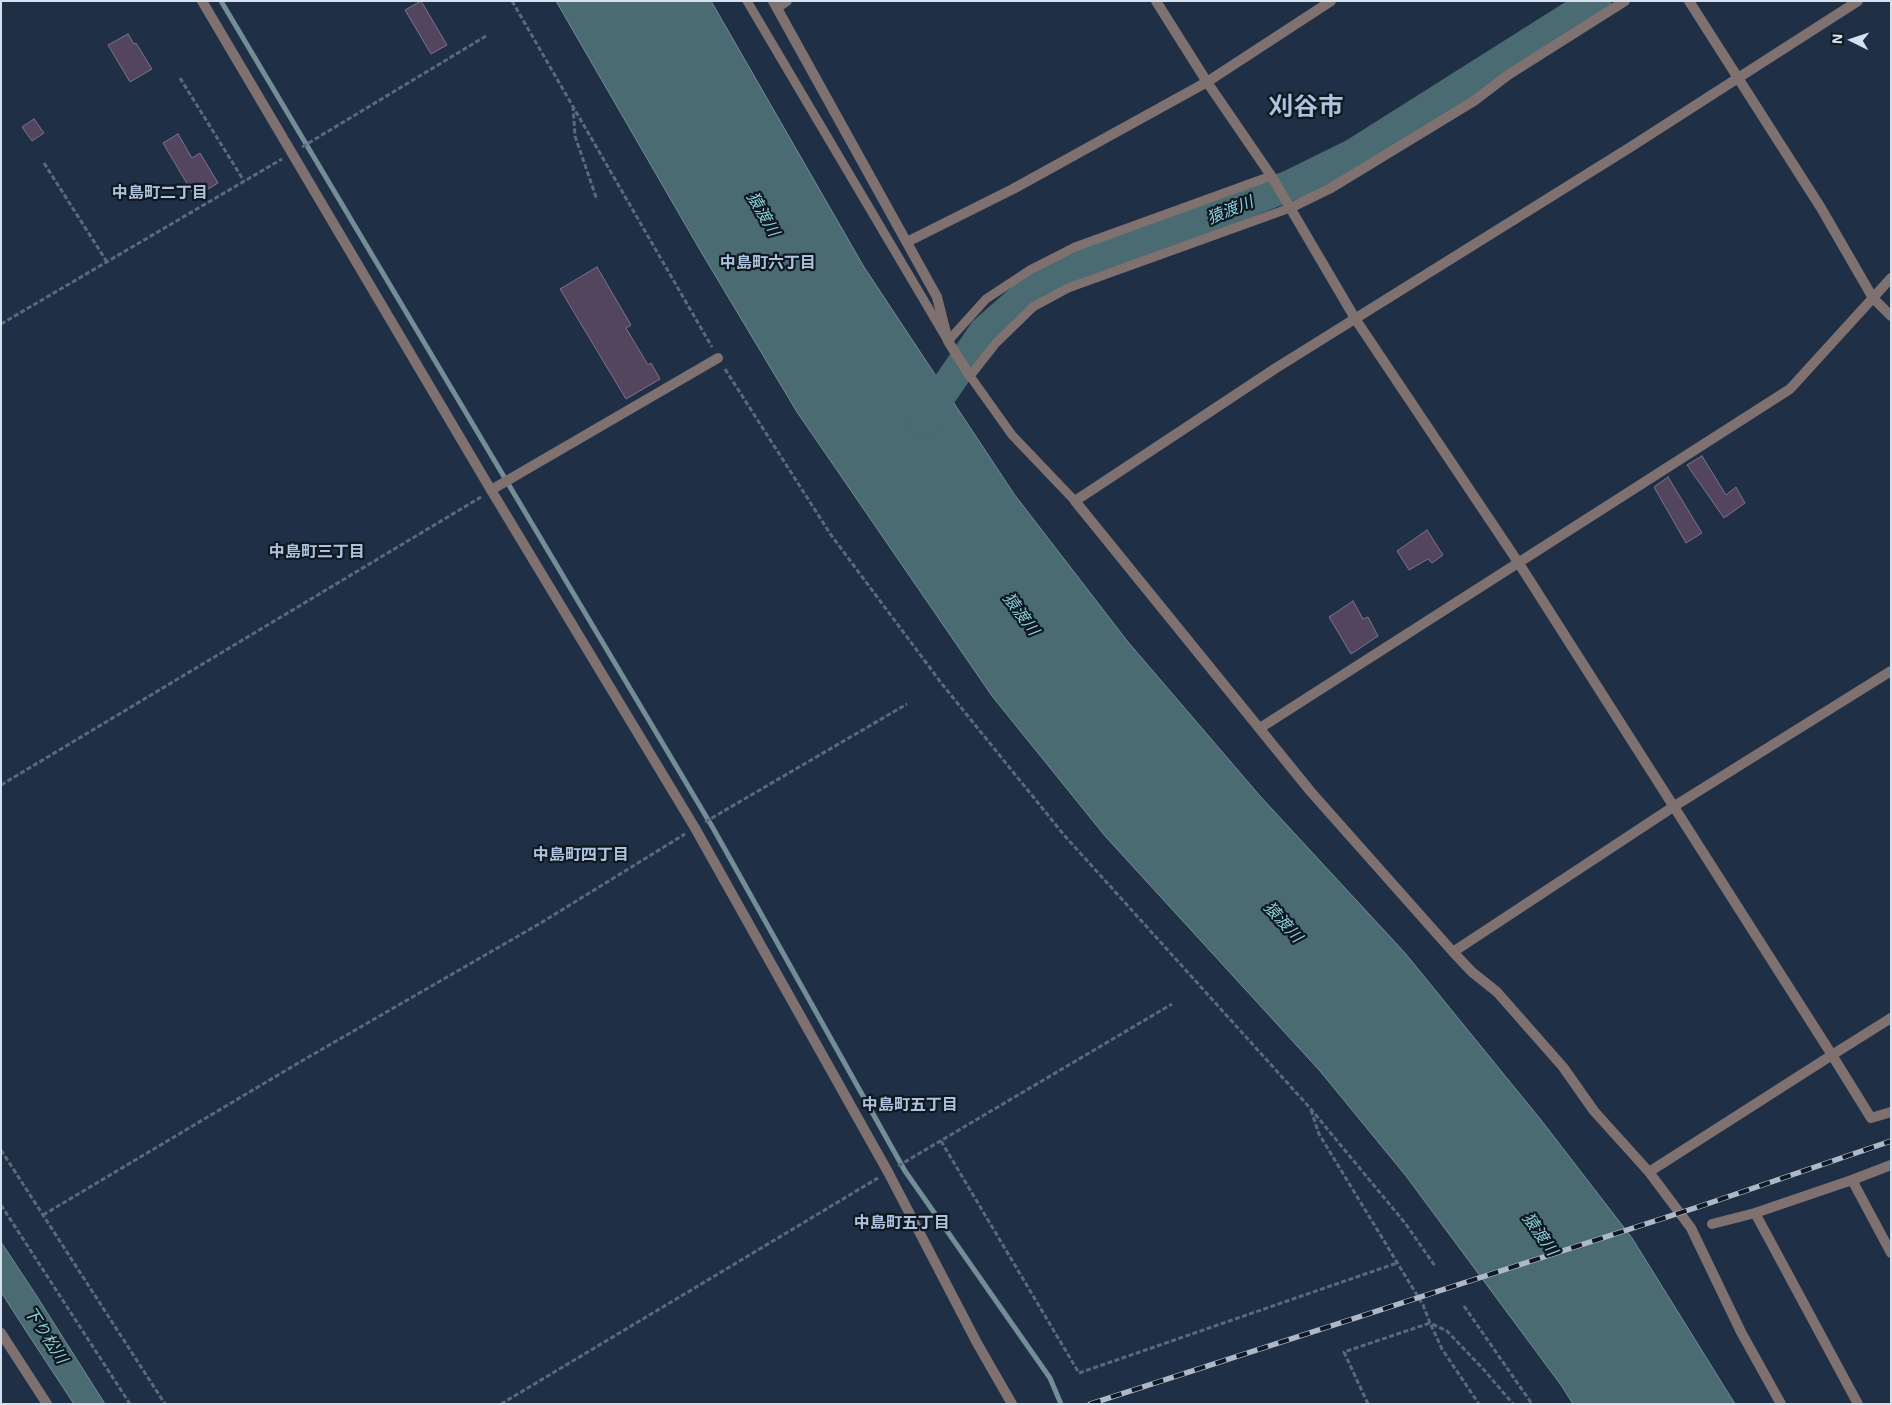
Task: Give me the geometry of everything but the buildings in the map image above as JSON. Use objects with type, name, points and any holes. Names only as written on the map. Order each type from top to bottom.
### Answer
[{"type":"street","points":[[202,1],[295,151],[695,828],[888,1172],[977,1343],[1012,1404]]},
{"type":"street","points":[[787,1],[775,5],[937,297],[948,341],[970,376]]},
{"type":"street","points":[[1156,1],[1207,82],[1271,176],[1356,320],[1518,562],[1871,1118],[1891,1112]]},
{"type":"street","points":[[907,242],[1012,189],[1207,82],[1331,1]]},
{"type":"street","points":[[1290,208],[1331,188],[1474,101],[1508,75],[1624,1]]},
{"type":"street","points":[[1689,1],[1821,208],[1873,298],[1891,316]]},
{"type":"street","points":[[1781,1404],[1741,1332],[1690,1228],[1649,1172],[1594,1111],[1563,1068],[1497,992],[1453,952],[1311,792],[1074,501],[1276,368],[1356,320],[1858,1]]},
{"type":"street","points":[[1260,728],[1790,389],[1891,278]]},
{"type":"street","points":[[494,489],[718,358]]},
{"type":"street","points":[[1453,952],[1673,807],[1891,671]]},
{"type":"street","points":[[1649,1172],[1891,1018]]},
{"type":"street","points":[[1712,1224],[1755,1213],[1891,1165]]},
{"type":"street","points":[[1852,1180],[1891,1253]]},
{"type":"street","points":[[1755,1213],[1858,1404]]},
{"type":"street","points":[[1,1333],[47,1404]]},
{"type":"lane","points":[[747,1],[948,341],[986,299],[1030,270],[1066,251],[1271,176]]},
{"type":"lane","points":[[1074,501],[1012,435],[970,376],[996,343],[1034,307],[1068,288],[1290,208]]},
{"type":"path","points":[[512,1],[718,358],[831,535],[942,684],[1064,835],[1310,1108],[1405,1224],[1435,1266]]},
{"type":"path","points":[[1,324],[318,138],[486,36]]},
{"type":"path","points":[[180,78],[244,181]]},
{"type":"path","points":[[573,105],[575,136],[597,200]]},
{"type":"path","points":[[44,163],[107,262]]},
{"type":"path","points":[[1,785],[494,489]]},
{"type":"path","points":[[718,814],[907,704]]},
{"type":"path","points":[[43,1216],[305,1059],[539,924],[695,828]]},
{"type":"path","points":[[912,1159],[1172,1004]]},
{"type":"path","points":[[1310,1108],[1319,1134],[1423,1305],[1442,1349],[1479,1404]]},
{"type":"path","points":[[942,1141],[1079,1373],[1397,1264]]},
{"type":"path","points":[[1,1150],[165,1404]]},
{"type":"path","points":[[501,1404],[888,1172]]},
{"type":"path","points":[[1,1205],[130,1404]]},
{"type":"path","points":[[1464,1306],[1532,1404]]},
{"type":"path","points":[[1368,1404],[1344,1352],[1430,1323],[1447,1331],[1513,1404]]},
{"type":"water","points":[[556,1],[711,1],[864,267],[1014,494],[1128,642],[1260,796],[1405,953],[1541,1120],[1632,1238],[1735,1404],[1573,1404],[1561,1385],[1406,1176],[1320,1071],[1105,836],[992,696],[797,412],[700,250]]},
{"type":"water","name":"下り松川","points":[[1,1242],[105,1404],[74,1404],[1,1292]]},
{"type":"waterway","points":[[221,1],[713,828],[905,1171],[1050,1378],[1061,1404]]},
{"type":"waterway","name":"猿渡川","points":[[921,424],[984,332],[1025,296],[1076,264],[1204,220],[1293,184],[1352,155],[1596,1]]},
{"type":"railway","points":[[1090,1404],[1701,1206],[1891,1141]]},
{"type":"district","name":"刈谷市","points":[[1306,107]]},
{"type":"district","name":"中島町二丁目","points":[[160,193]]},
{"type":"district","name":"中島町六丁目","points":[[768,263]]},
{"type":"district","name":"中島町三丁目","points":[[317,552]]},
{"type":"district","name":"中島町四丁目","points":[[581,855]]},
{"type":"district","name":"中島町五丁目","points":[[910,1105]]},
{"type":"district","name":"中島町五丁目","points":[[902,1223]]}]
